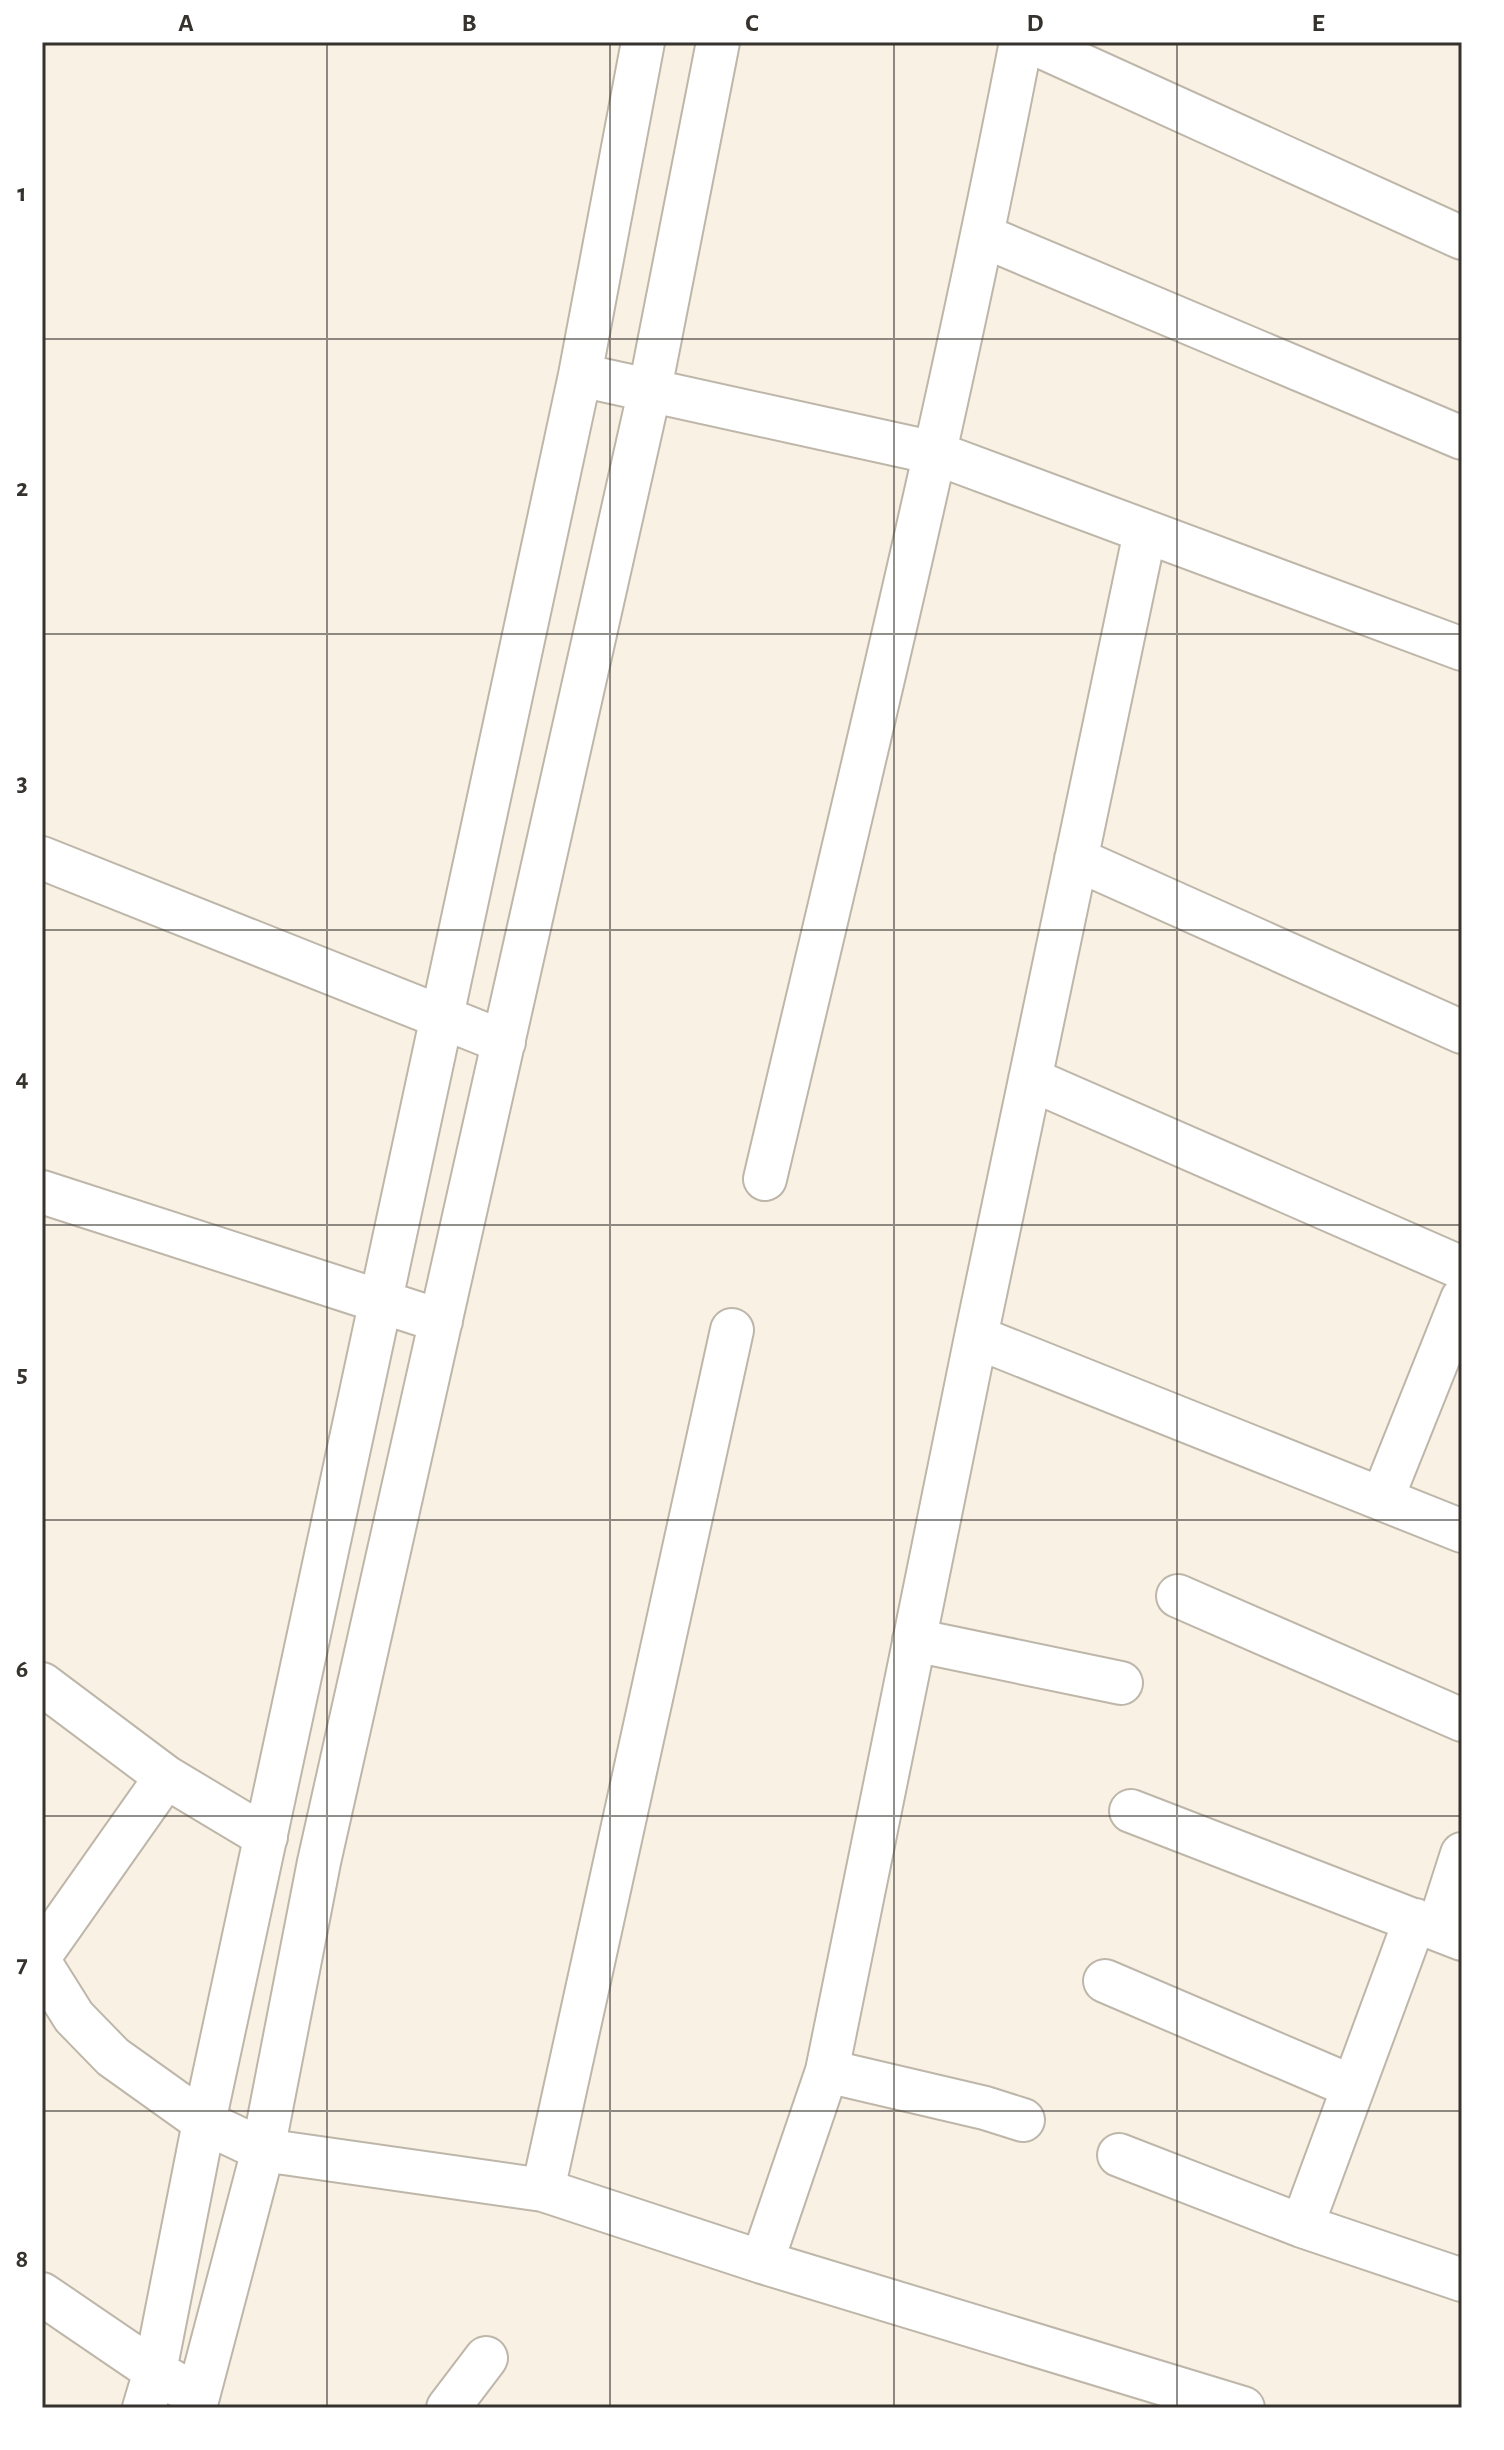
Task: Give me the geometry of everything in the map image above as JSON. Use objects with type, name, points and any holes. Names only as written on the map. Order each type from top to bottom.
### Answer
[{"type":"street","points":[[150,2390],[204,2122],[580,375],[643,42]]},
{"type":"street","points":[[42,2294],[150,2390],[204,2404],[263,2150],[319,1862],[650,389],[718,42]]},
{"type":"street","points":[[765,1179],[935,453],[983,236],[1021,42]]},
{"type":"street","points":[[1031,42],[1462,238]]},
{"type":"street","points":[[983,236],[1462,438]]},
{"type":"street","points":[[580,375],[935,453],[1462,649]]},
{"type":"street","points":[[762,2262],[827,2071],[976,1337],[1145,532]]},
{"type":"street","points":[[42,858],[504,1042]]},
{"type":"street","points":[[1076,859],[1462,1032]]},
{"type":"street","points":[[1030,1079],[1462,1268]]},
{"type":"street","points":[[42,1192],[441,1321]]},
{"type":"street","points":[[1382,1499],[1462,1299]]},
{"type":"street","points":[[543,2190],[732,1330]]},
{"type":"street","points":[[976,1337],[1462,1531]]},
{"type":"street","points":[[1178,1596],[1462,1720]]},
{"type":"street","points":[[914,1640],[1121,1683]]},
{"type":"street","points":[[42,1684],[166,1777],[266,1837]]},
{"type":"street","points":[[42,1953],[166,1777]]},
{"type":"street","points":[[1131,1811],[1438,1929]]},
{"type":"street","points":[[1302,2226],[1353,2087],[1438,1929],[1462,1854]]},
{"type":"street","points":[[42,1966],[74,2017],[113,2057],[204,2122],[263,2150],[543,2190],[762,2262],[1243,2408]]},
{"type":"street","points":[[1105,1981],[1353,2087]]},
{"type":"street","points":[[827,2071],[985,2108],[1023,2120]]},
{"type":"street","points":[[1119,2155],[1302,2226],[1462,2280]]},
{"type":"street","points":[[448,2408],[486,2358]]}]
